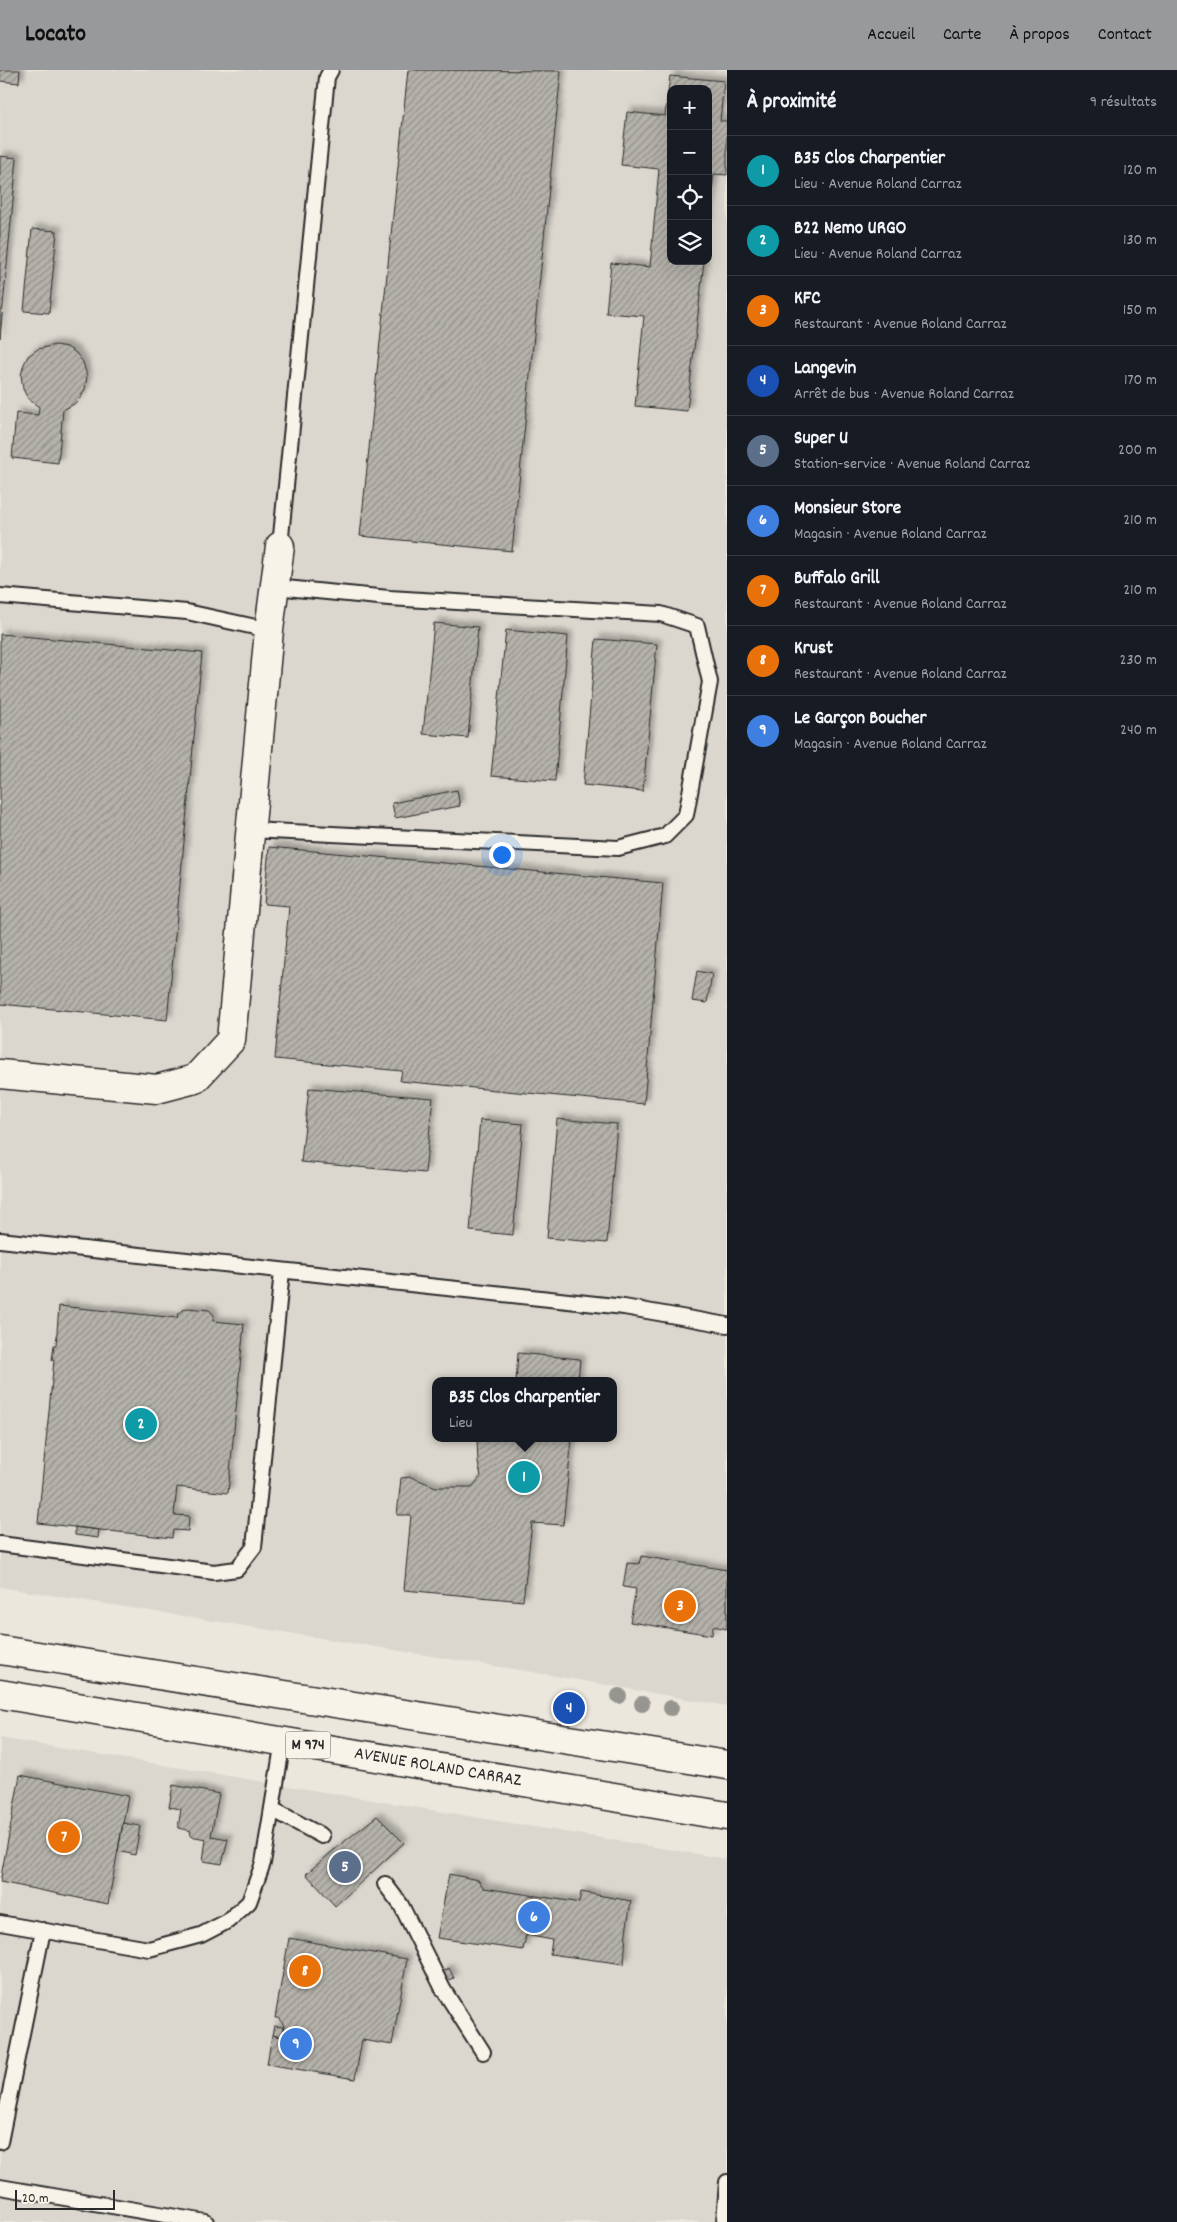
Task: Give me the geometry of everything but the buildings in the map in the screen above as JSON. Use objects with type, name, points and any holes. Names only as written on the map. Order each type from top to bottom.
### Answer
[{"type":"main road","points":[[0,1074],[156,1089],[195,1079],[231,1040],[269,630],[280,546]]},
{"type":"main road","points":[[0,1650],[727,1764]]},
{"type":"main road","name":"AVENUE ROLAND CARRAZ","points":[[0,1694],[727,1816]]},
{"type":"lane","points":[[280,546],[327,77],[332,70]]},
{"type":"lane","points":[[250,830],[618,848],[665,836],[686,815],[710,682],[697,626],[662,614],[389,598],[274,587]]},
{"type":"lane","points":[[0,596],[187,612],[269,630]]},
{"type":"lane","points":[[0,1240],[624,1307],[727,1325]]},
{"type":"lane","points":[[0,1544],[214,1572],[237,1569],[254,1548],[282,1271]]},
{"type":"lane","points":[[0,1923],[149,1949],[201,1935],[228,1921],[249,1902],[263,1864],[282,1741]]},
{"type":"lane","points":[[272,1809],[322,1836]]},
{"type":"lane","points":[[385,1884],[400,1905],[444,1989],[483,2052]]},
{"type":"lane","points":[[0,2142],[43,1930]]},
{"type":"lane","points":[[724,2222],[727,2182]]},
{"type":"lane","points":[[0,2187],[206,2222]]},
{"type":"shaded area","points":[[0,70],[727,70],[727,1706],[532,1672],[0,1587]]},
{"type":"shaded area","points":[[0,1738],[727,1859],[727,2222],[0,2222]]},
{"type":"place","name":"B22 Nemo URGO","points":[[141,1424]]},
{"type":"place","name":"B35 Clos Charpentier","points":[[524,1477]]},
{"type":"place","name":"KFC","points":[[680,1606]]},
{"type":"place","name":"Langevin","points":[[569,1708]]},
{"type":"place","name":"Buffalo Grill","points":[[64,1837]]},
{"type":"place","name":"Super U","points":[[345,1867]]},
{"type":"place","name":"Monsieur Store","points":[[534,1917]]},
{"type":"place","name":"Krust","points":[[305,1971]]},
{"type":"place","name":"Le Garçon Boucher","points":[[296,2044]]}]
